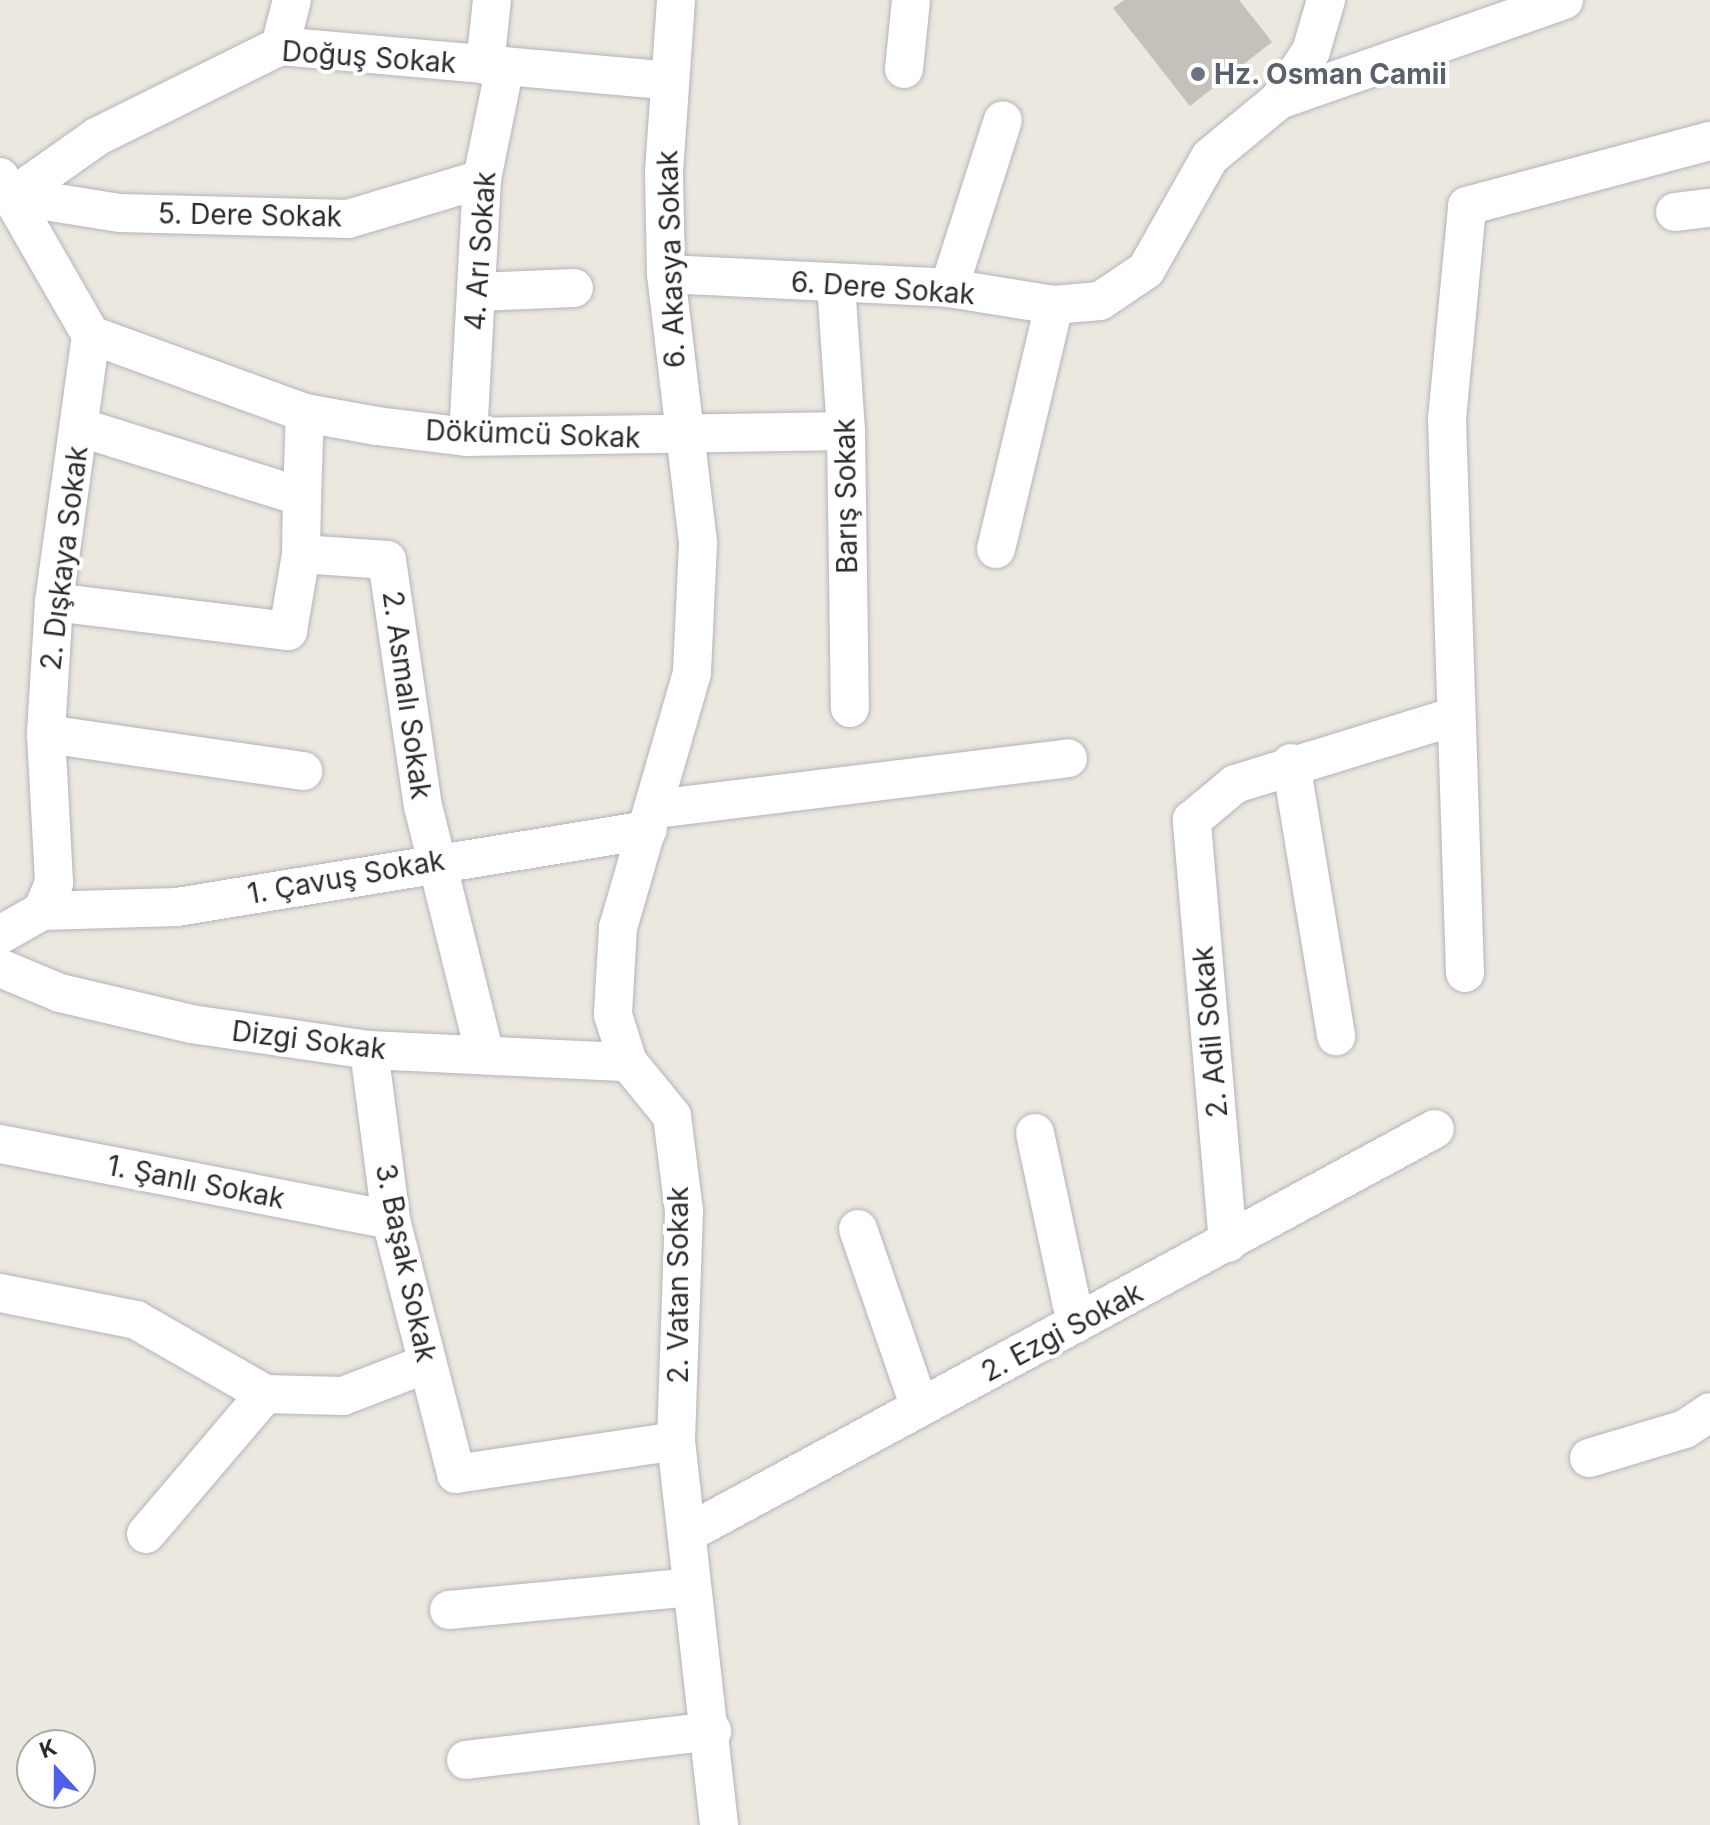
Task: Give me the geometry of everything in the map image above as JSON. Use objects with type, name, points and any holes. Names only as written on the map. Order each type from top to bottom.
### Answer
[{"type":"street","points":[[280,46],[292,0]]},
{"type":"street","name":"4. Arı Sokak","points":[[468,437],[482,179],[495,66],[492,0]]},
{"type":"street","name":"6. Akasya Sokak","points":[[676,0],[669,81],[666,274],[681,437]]},
{"type":"street","points":[[904,69],[911,0]]},
{"type":"street","points":[[1279,100],[1311,51],[1326,0]]},
{"type":"street","points":[[1279,100],[1564,0]]},
{"type":"street","name":"Doğuş Sokak","points":[[6,187],[98,136],[280,46],[669,81]]},
{"type":"street","name":"6. Dere Sokak","points":[[666,274],[949,288],[1054,305],[1100,301],[1146,270],[1210,157],[1279,100]]},
{"type":"street","points":[[949,288],[1003,120]]},
{"type":"street","points":[[1465,973],[1447,419],[1467,206],[1694,145]]},
{"type":"street","name":"5. Dere Sokak","points":[[6,187],[120,213],[348,219],[482,179]]},
{"type":"street","points":[[6,187],[91,335]]},
{"type":"street","name":"Barış Sokak","points":[[836,284],[846,431],[850,708]]},
{"type":"street","points":[[477,292],[574,288]]},
{"type":"street","points":[[996,549],[1054,305]]},
{"type":"street","name":"Dökümcü Sokak","points":[[91,335],[305,413],[468,437],[681,437],[846,431]]},
{"type":"street","name":"2. Dışkaya Sokak","points":[[42,911],[54,883],[46,734],[54,602],[91,335]]},
{"type":"street","points":[[54,602],[288,631],[301,554],[305,413]]},
{"type":"street","points":[[79,427],[302,497]]},
{"type":"street","name":"2. Vatan Sokak","points":[[681,437],[698,544],[692,673],[652,819],[618,927],[613,1015],[628,1062],[672,1116],[684,1211],[676,1441],[688,1533],[691,1587],[712,1731],[719,1825]]},
{"type":"street","name":"2. Asmalı Sokak","points":[[301,554],[387,560],[437,861],[485,1055]]},
{"type":"street","points":[[1336,1036],[1291,763],[1456,716]]},
{"type":"street","points":[[46,734],[303,771]]},
{"type":"street","name":"1. Çavuş Sokak","points":[[42,911],[177,907],[652,819],[1068,758]]},
{"type":"street","name":"2. Adil Sokak","points":[[1228,1243],[1192,820],[1235,784],[1291,763]]},
{"type":"street","points":[[0,935],[42,911]]},
{"type":"street","name":"Dizgi Sokak","points":[[0,968],[60,993],[191,1024],[369,1050],[628,1062]]},
{"type":"street","name":"3. Başak Sokak","points":[[369,1050],[391,1220],[456,1474],[676,1441]]},
{"type":"street","name":"2. Ezgi Sokak","points":[[688,1533],[1435,1129]]},
{"type":"street","points":[[1035,1133],[1076,1324]]},
{"type":"street","name":"1. Şanlı Sokak","points":[[0,1144],[391,1220]]},
{"type":"street","points":[[858,1229],[920,1408]]},
{"type":"street","points":[[0,1293],[136,1320],[265,1394],[343,1396],[426,1364]]},
{"type":"street","points":[[146,1534],[265,1394]]},
{"type":"street","points":[[1589,1458],[1685,1429],[1710,1412]]},
{"type":"street","points":[[449,1610],[691,1587]]},
{"type":"street","points":[[466,1760],[712,1731]]},
{"type":"building","name":"Hz. Osman Camii","points":[[1124,0],[1239,0],[1272,42],[1190,106],[1113,8]]},
{"type":"place","name":"Hz. Osman Camii","points":[[1198,74]]}]
